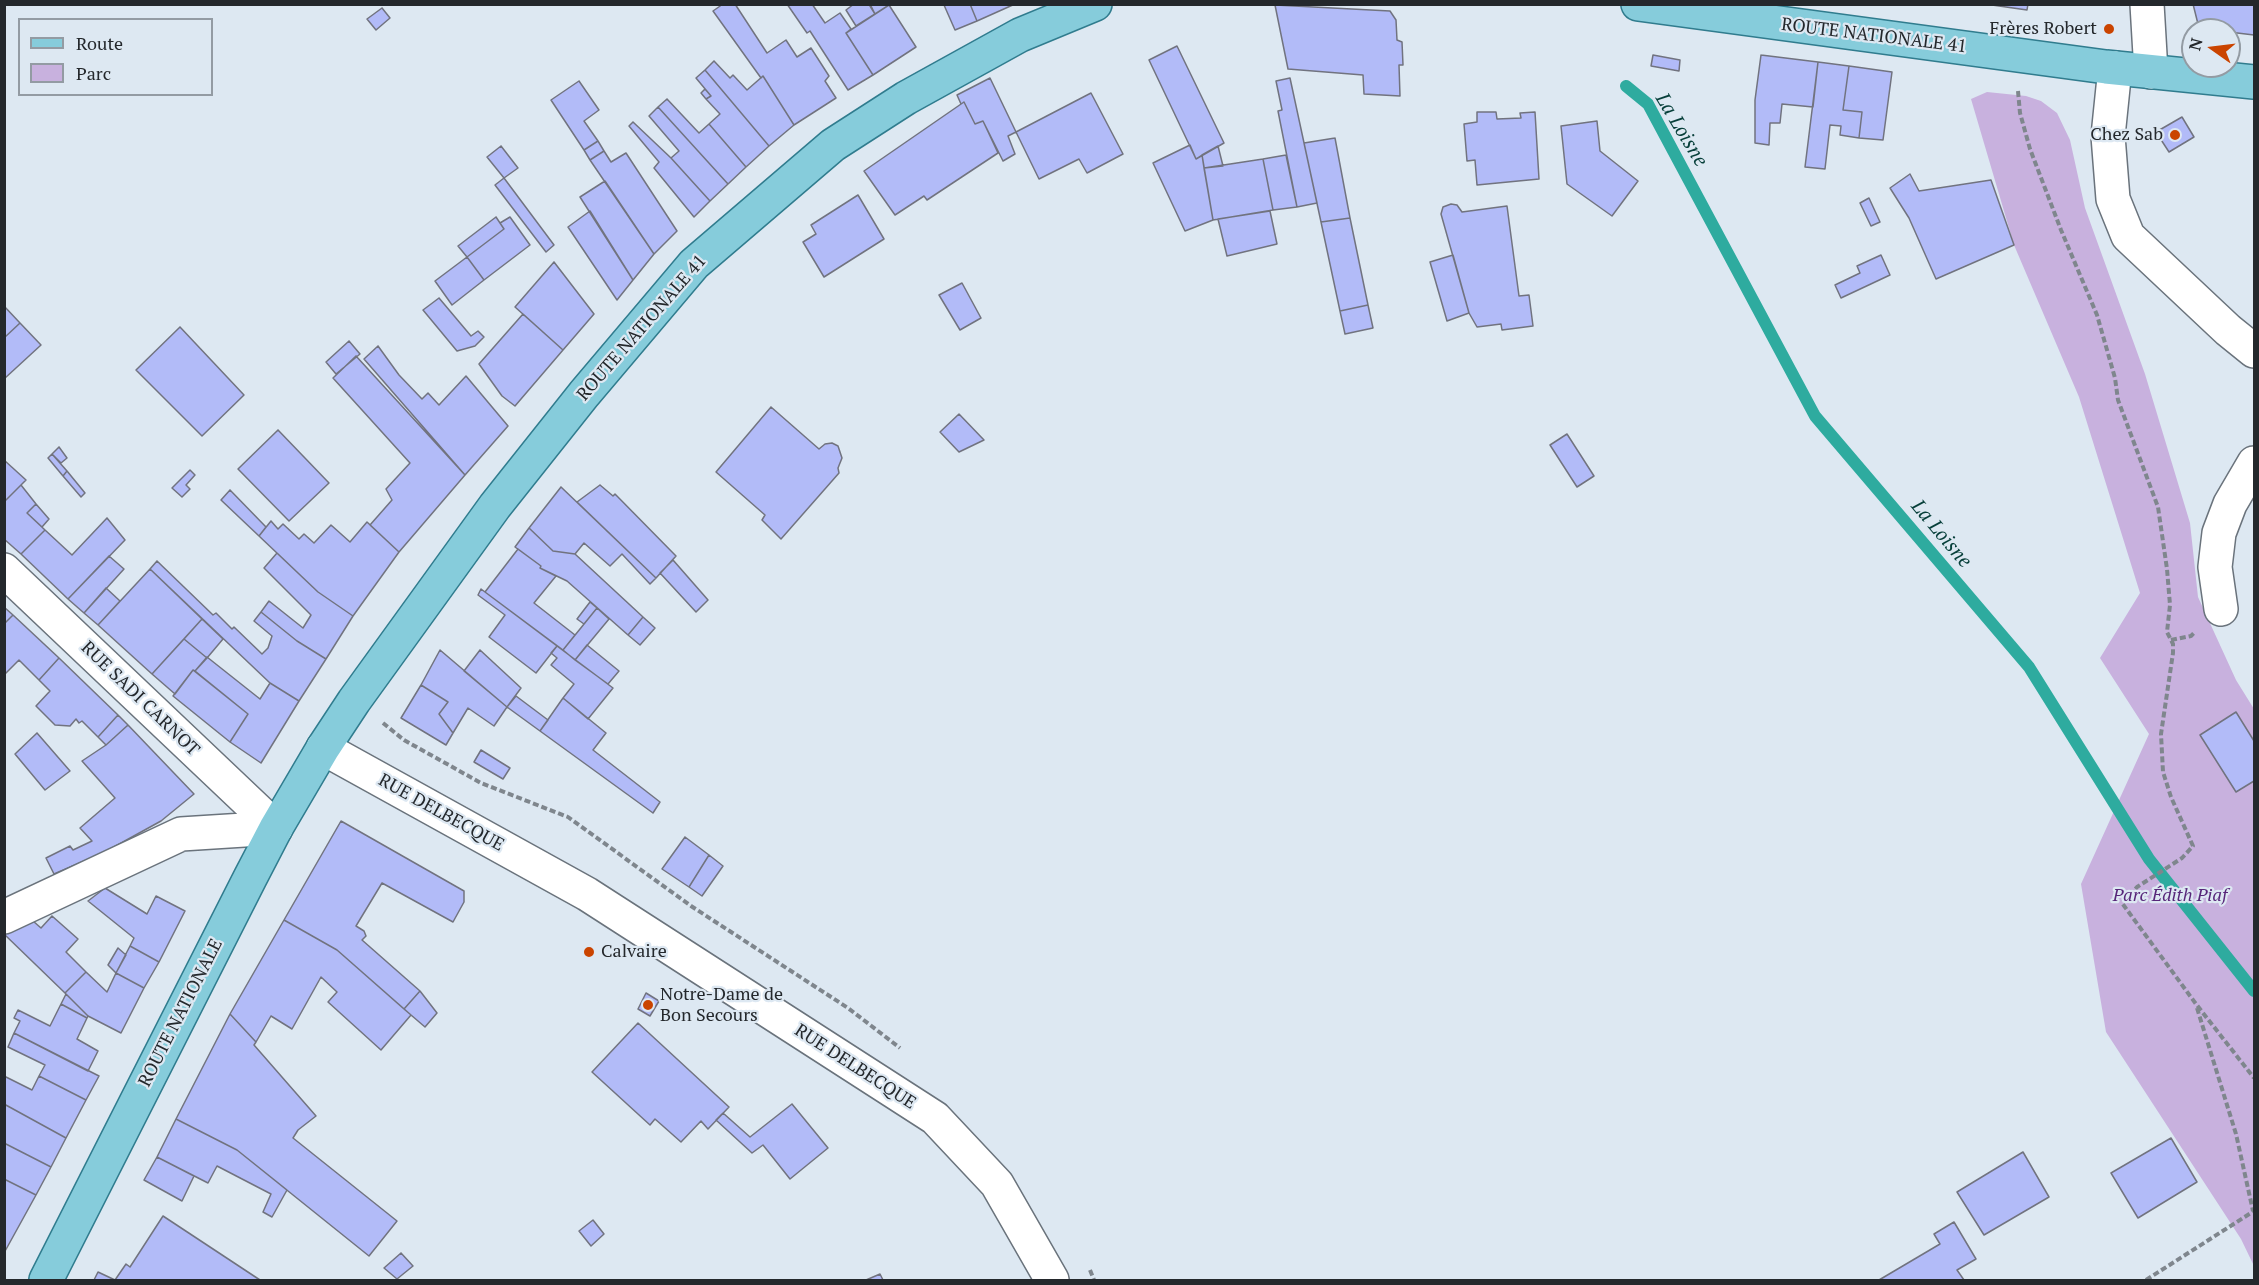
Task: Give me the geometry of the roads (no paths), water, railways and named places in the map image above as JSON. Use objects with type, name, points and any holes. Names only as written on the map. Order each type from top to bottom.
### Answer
[{"type":"main road","name":"ROUTE NATIONALE 41","points":[[323,748],[354,701],[495,506],[584,393],[694,264],[842,139],[906,98],[1020,34],[1095,4]]},
{"type":"main road","name":"ROUTE NATIONALE 41","points":[[1638,4],[2115,68],[2254,82]]},
{"type":"main road","name":"ROUTE NATIONALE","points":[[46,1281],[276,828],[323,748]]},
{"type":"street","points":[[2147,4],[2151,72]]},
{"type":"street","points":[[2115,68],[2108,136],[2113,199],[2128,236],[2228,330],[2254,351]]},
{"type":"street","points":[[2221,609],[2215,567],[2219,533],[2230,504],[2254,463]]},
{"type":"street","name":"RUE SADI CARNOT","points":[[4,570],[276,828]]},
{"type":"street","name":"RUE DELBECQUE","points":[[323,748],[586,894],[935,1118],[997,1184],[1052,1281]]},
{"type":"street","points":[[4,917],[181,834],[276,828]]},
{"type":"waterway","name":"La Loisne","points":[[1626,86],[1648,104],[1815,416],[2029,667],[2149,859],[2254,991]]},
{"type":"place","name":"Frères Robert","points":[[2109,29]]},
{"type":"place","name":"Chez Sab","points":[[2175,135]]},
{"type":"place","name":"Calvaire","points":[[589,952]]},
{"type":"place","name":"Notre-Dame de Bon Secours","points":[[648,1005]]},
{"type":"park label","name":"Parc Édith Piaf","points":[[2170,896]]}]
